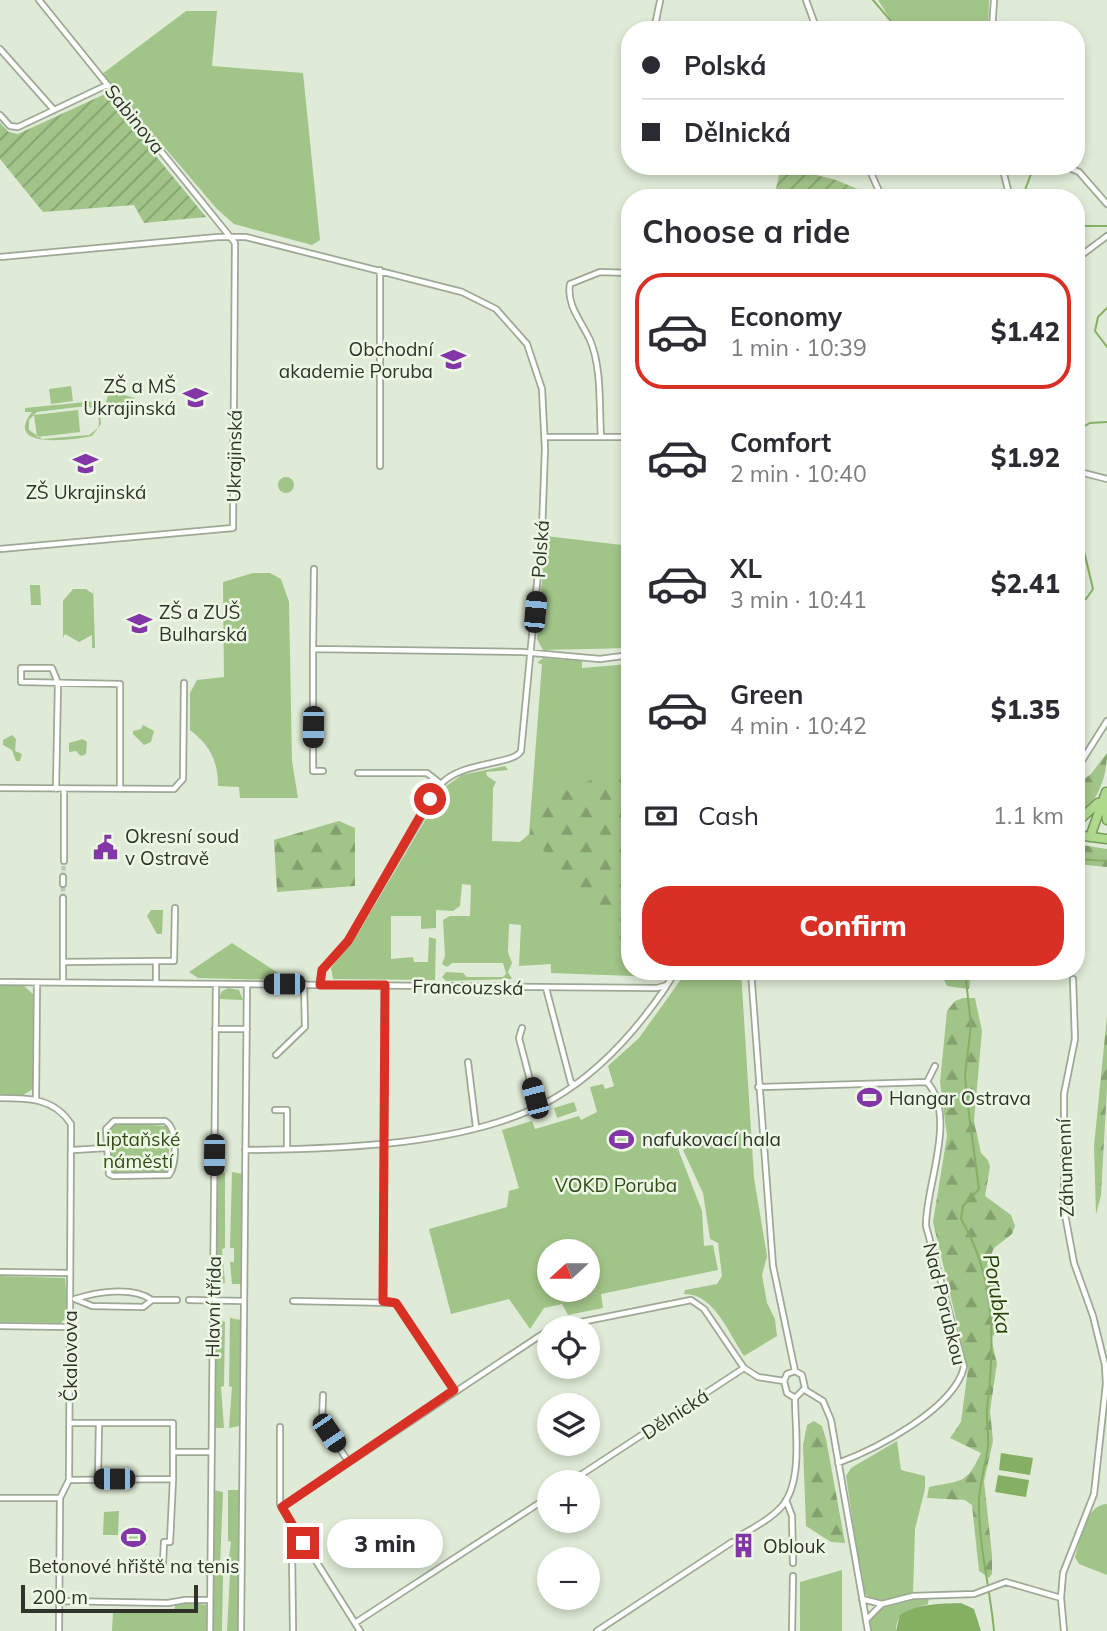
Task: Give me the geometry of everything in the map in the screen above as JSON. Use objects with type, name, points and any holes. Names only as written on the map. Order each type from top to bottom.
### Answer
[{"type":"highway","points":[[1106,790],[1107,820]]},
{"type":"highway","points":[[1085,816],[1106,790]]},
{"type":"highway","points":[[1090,836],[1106,790]]},
{"type":"highway","points":[[1085,836],[1107,839]]},
{"type":"street","name":"Sabinova","points":[[39,0],[232,236]]},
{"type":"street","points":[[656,21],[659,0]]},
{"type":"street","points":[[806,0],[814,21]]},
{"type":"street","points":[[992,21],[993,0]]},
{"type":"street","points":[[0,49],[54,110]]},
{"type":"street","points":[[0,115],[10,126],[18,127],[107,85]]},
{"type":"street","points":[[1082,175],[1107,204]]},
{"type":"street","name":"Polská","points":[[0,257],[232,236],[260,240],[469,295],[491,306],[510,322],[527,344],[538,369],[544,401],[545,438],[542,531],[519,755],[512,760],[469,766],[441,784],[348,941],[322,970],[320,985]]},
{"type":"street","name":"Ukrajinská","points":[[0,549],[233,527],[237,248],[232,236]]},
{"type":"street","points":[[1085,252],[1107,236]]},
{"type":"street","points":[[380,270],[380,466]]},
{"type":"street","points":[[601,437],[595,357],[573,307],[570,284],[600,272],[621,273]]},
{"type":"street","points":[[545,438],[621,437]]},
{"type":"street","points":[[1085,473],[1107,479]]},
{"type":"street","points":[[314,569],[313,771],[323,771]]},
{"type":"street","points":[[313,649],[531,653],[600,659],[621,656]]},
{"type":"street","points":[[56,789],[58,683],[52,668],[21,668],[21,682],[58,683],[120,684],[120,789]]},
{"type":"street","points":[[0,789],[174,789],[182,781],[184,683]]},
{"type":"street","points":[[1085,756],[1107,721]]},
{"type":"street","points":[[358,773],[427,773],[441,784]]},
{"type":"street","points":[[64,789],[64,861]]},
{"type":"street","points":[[63,877],[63,884]]},
{"type":"street","points":[[63,898],[63,982]]},
{"type":"street","points":[[63,962],[174,961],[175,908]]},
{"type":"street","points":[[156,961],[156,983]]},
{"type":"street","points":[[245,1150],[385,1145],[476,1127],[537,1107],[575,1084],[613,1053],[670,980]]},
{"type":"street","points":[[752,980],[773,1266],[793,1350],[795,1371],[803,1377],[805,1390],[826,1405],[868,1631]]},
{"type":"street","name":"Záhumenní","points":[[1064,1631],[1060,1598],[1063,1573],[1094,1494],[1106,1384],[1105,1365],[1093,1315],[1074,1263],[1064,1209],[1064,1094],[1075,1039],[1073,980]]},
{"type":"street","name":"Francouzská","points":[[0,982],[546,988],[667,985]]},
{"type":"street","points":[[0,1098],[36,1098],[37,983]]},
{"type":"street","name":"Hlavní třída","points":[[210,1631],[216,984]]},
{"type":"street","name":"Hlavní třída","points":[[241,1631],[247,984]]},
{"type":"street","points":[[276,1055],[305,1027],[303,984]]},
{"type":"street","points":[[383,1301],[385,985]]},
{"type":"street","points":[[546,988],[571,1083],[575,1084]]},
{"type":"street","points":[[522,1028],[519,1038],[537,1107]]},
{"type":"street","points":[[215,1029],[247,1029]]},
{"type":"street","points":[[468,1062],[476,1127]]},
{"type":"street","points":[[758,1087],[927,1082],[935,1066]]},
{"type":"street","name":"Nad Porubkou","points":[[838,1463],[864,1453],[918,1421],[949,1395],[961,1380],[964,1367],[926,1226],[940,1137],[933,1091],[927,1082]]},
{"type":"street","name":"Čkalovova","points":[[36,1098],[63,1112],[71,1124],[73,1150],[69,1480],[60,1498],[58,1631]]},
{"type":"street","points":[[275,1110],[287,1110],[287,1149]]},
{"type":"street","points":[[114,1121],[165,1121],[173,1130],[173,1169],[163,1177],[114,1176],[106,1169],[106,1148],[106,1129],[114,1121]]},
{"type":"street","points":[[73,1150],[106,1148]]},
{"type":"street","points":[[0,1272],[70,1273]]},
{"type":"street","points":[[72,1299],[92,1294],[143,1293],[152,1300],[177,1300]]},
{"type":"street","points":[[72,1299],[92,1306],[117,1307],[143,1307],[152,1300]]},
{"type":"street","points":[[189,1300],[244,1301]]},
{"type":"street","points":[[600,1319],[691,1300],[704,1308],[744,1368],[758,1377],[784,1381]]},
{"type":"street","points":[[293,1301],[396,1303],[454,1390]]},
{"type":"street","points":[[0,1326],[70,1327]]},
{"type":"street","points":[[282,1507],[537,1337]]},
{"type":"street","name":"Dělnická","points":[[588,1470],[744,1368]]},
{"type":"street","points":[[795,1371],[787,1374],[784,1381],[786,1392],[795,1398]]},
{"type":"street","points":[[744,1534],[775,1512],[786,1500],[793,1482],[795,1398],[805,1390]]},
{"type":"street","points":[[323,1395],[322,1422],[348,1461]]},
{"type":"street","points":[[69,1423],[173,1423],[170,1542],[164,1542],[163,1563]]},
{"type":"street","points":[[98,1479],[99,1423]]},
{"type":"street","points":[[280,1427],[282,1507],[360,1631]]},
{"type":"street","points":[[173,1452],[211,1452]]},
{"type":"street","points":[[69,1480],[173,1479]]},
{"type":"street","points":[[0,1498],[60,1498]]},
{"type":"street","points":[[786,1500],[792,1517],[793,1563]]},
{"type":"street","points":[[355,1623],[537,1504]]},
{"type":"street","points":[[597,1631],[732,1542]]},
{"type":"street","points":[[293,1631],[292,1550],[303,1543]]},
{"type":"street","points":[[792,1631],[793,1576]]},
{"type":"street","points":[[862,1599],[882,1604],[913,1596],[982,1592],[1006,1582],[1060,1598]]},
{"type":"street","points":[[59,1601],[169,1603],[210,1600]]},
{"type":"street","points":[[866,1621],[882,1604]]},
{"type":"green space","points":[[878,0],[989,0],[988,21],[891,21]]},
{"type":"green space","points":[[186,11],[217,11],[212,66],[303,73],[320,240],[312,245],[234,224],[217,209],[102,74]]},
{"type":"green space","points":[[105,94],[206,217],[144,223],[134,205],[43,212],[0,159],[0,123],[9,132],[18,134]]},
{"type":"green space","points":[[779,175],[816,175],[858,189],[776,189]]},
{"type":"green space","points":[[71,386],[73,401],[51,404],[49,389]]},
{"type":"green space","points":[[109,391],[135,398],[131,413],[105,406]]},
{"type":"green space","points":[[96,401],[93,406],[100,414],[101,424],[98,428],[92,436],[44,440],[26,432],[25,424],[32,412],[25,412],[25,408]],"holes":[[[86,406],[93,409],[99,420],[98,428],[89,435],[42,439],[29,430],[29,420],[37,412]]]},
{"type":"green space","points":[[78,410],[80,432],[37,437],[34,415]]},
{"type":"green space","points":[[286,477],[292,479],[292,491],[286,493],[280,491],[278,485],[280,479]]},
{"type":"green space","points":[[546,536],[621,545],[621,648],[543,650],[537,639]]},
{"type":"green space","points":[[253,573],[270,573],[281,579],[289,602],[292,761],[298,798],[240,798],[239,787],[218,786],[211,754],[190,730],[190,693],[197,680],[224,677],[223,582]]},
{"type":"green space","points":[[93,582],[95,648],[92,648],[92,635],[79,642],[65,634],[63,638],[63,601],[73,589],[86,589],[93,594]]},
{"type":"green space","points":[[30,585],[40,585],[41,605],[31,605]]},
{"type":"green space","points":[[543,658],[582,661],[582,668],[621,665],[621,976],[551,973],[551,964],[519,966],[521,925],[509,924],[508,952],[512,963],[508,972],[512,979],[446,981],[442,977],[446,972],[463,973],[467,977],[503,977],[506,974],[503,963],[452,963],[447,967],[442,964],[445,956],[443,920],[450,916],[470,916],[471,885],[462,884],[460,906],[453,911],[436,910],[436,928],[421,929],[421,916],[391,916],[391,959],[413,957],[414,962],[428,962],[429,937],[436,939],[435,980],[333,979],[331,968],[358,933],[445,787],[462,775],[505,766],[508,770],[486,772],[487,776],[496,782],[493,788],[492,841],[520,842],[529,834],[542,664],[537,663]]},
{"type":"green space","points":[[143,725],[154,731],[151,742],[144,745],[133,734],[133,731],[141,729]]},
{"type":"green space","points":[[12,735],[16,739],[15,751],[22,754],[20,761],[16,761],[12,750],[3,745],[3,740]]},
{"type":"green space","points":[[83,739],[87,742],[86,754],[81,756],[76,751],[69,752],[69,743]]},
{"type":"green space","points":[[1107,753],[1100,789],[1085,810],[1085,778]]},
{"type":"green space","points":[[621,769],[619,930],[530,836],[533,805]]},
{"type":"green space","points":[[339,821],[355,828],[355,886],[277,892],[274,840]]},
{"type":"green space","points":[[1085,845],[1107,849],[1107,867],[1085,865]]},
{"type":"green space","points":[[621,879],[621,945],[619,942]]},
{"type":"green space","points":[[151,910],[163,910],[162,934],[157,934],[147,916]]},
{"type":"green space","points":[[232,943],[281,975],[281,980],[198,978],[189,972]]},
{"type":"green space","name":"VOKD Poruba","points":[[681,980],[742,980],[754,1178],[767,1256],[762,1275],[767,1303],[775,1319],[777,1336],[744,1356],[712,1307],[695,1295],[684,1294],[685,1290],[717,1284],[722,1276],[718,1243],[710,1239],[703,1193],[683,1150],[697,1136],[678,1149],[702,1211],[704,1246],[713,1245],[718,1270],[601,1294],[603,1308],[568,1315],[562,1304],[544,1308],[530,1329],[509,1299],[451,1314],[429,1229],[507,1207],[509,1191],[519,1188],[502,1130],[532,1121],[535,1129],[579,1116],[581,1120],[597,1112],[590,1087],[603,1084],[605,1089],[614,1086],[608,1066],[639,1038]]},
{"type":"green space","points":[[944,980],[970,980],[969,989],[947,986]]},
{"type":"green space","points":[[0,986],[24,986],[34,995],[33,1089],[23,1095],[0,1095]]},
{"type":"green space","points":[[228,988],[239,990],[243,1000],[219,999],[221,992]]},
{"type":"green space","points":[[975,998],[982,1031],[974,1121],[981,1153],[988,1160],[990,1167],[985,1196],[1011,1215],[1015,1226],[1012,1234],[994,1248],[987,1264],[998,1293],[1001,1311],[997,1329],[991,1339],[997,1363],[990,1411],[993,1441],[984,1481],[992,1555],[992,1574],[989,1578],[979,1571],[972,1505],[965,1500],[927,1498],[929,1487],[956,1482],[967,1476],[981,1453],[950,1438],[961,1422],[968,1369],[933,1222],[947,1136],[940,1082],[947,1011],[955,1001]]},
{"type":"green space","points":[[1107,1016],[1107,1087],[1101,1195],[1096,1215],[1094,1146]]},
{"type":"green space","points":[[574,1102],[577,1111],[557,1118],[554,1108]]},
{"type":"green space","name":"Liptaňské náměstí","points":[[113,1123],[167,1126],[170,1133],[168,1170],[165,1174],[110,1173],[107,1132]]},
{"type":"green space","points":[[225,1172],[225,1248],[222,1249],[225,1283],[216,1284],[217,1174]]},
{"type":"green space","points":[[232,1172],[242,1174],[241,1284],[232,1284],[230,1262],[234,1262],[234,1248],[230,1248]]},
{"type":"green space","points":[[0,1276],[65,1278],[68,1315],[61,1323],[0,1322]]},
{"type":"green space","points":[[216,1318],[225,1322],[224,1386],[221,1387],[224,1428],[215,1428]]},
{"type":"green space","points":[[230,1318],[241,1320],[240,1426],[229,1428],[232,1387],[229,1386]]},
{"type":"green space","points":[[814,1421],[822,1426],[826,1439],[845,1543],[831,1542],[806,1526],[803,1445],[807,1425]]},
{"type":"green space","points":[[897,1441],[901,1470],[925,1476],[925,1489],[915,1529],[913,1594],[879,1601],[867,1596],[863,1590],[846,1476],[851,1468]]},
{"type":"green space","points":[[214,1490],[223,1492],[220,1568],[214,1568]]},
{"type":"green space","points":[[228,1490],[239,1490],[239,1568],[228,1565],[231,1542],[228,1541]]},
{"type":"green space","points":[[1107,1504],[1107,1575],[1079,1564],[1075,1557],[1089,1516],[1100,1506]]},
{"type":"green space","points":[[119,1511],[118,1535],[103,1535],[104,1512]]},
{"type":"green space","name":"Betonové hřiště na tenis","points":[[122,1530],[147,1530],[147,1545],[122,1545]]},
{"type":"green space","points":[[842,1570],[842,1631],[800,1631],[800,1582]]},
{"type":"green space","points":[[214,1572],[223,1575],[222,1631],[213,1631]]},
{"type":"green space","points":[[230,1573],[239,1573],[238,1631],[227,1631]]},
{"type":"green space","points":[[929,1597],[928,1604],[902,1615],[896,1631],[870,1631],[870,1621],[880,1609],[904,1600]]},
{"type":"green space","points":[[176,1603],[206,1605],[207,1631],[112,1631],[113,1611],[174,1610]]},
{"type":"shaded area","points":[[1001,1453],[1033,1458],[1030,1475],[999,1470]]},
{"type":"shaded area","points":[[998,1475],[1029,1480],[1026,1497],[995,1492]]},
{"type":"shaded area","points":[[961,1603],[974,1609],[981,1631],[896,1631],[900,1615],[907,1611],[929,1605]]},
{"type":"waterway","name":"Porubka","points":[[873,0],[890,21]]},
{"type":"waterway","name":"Porubka","points":[[1025,189],[1031,175]]},
{"type":"waterway","name":"Porubka","points":[[1085,226],[1107,226]]},
{"type":"waterway","name":"Porubka","points":[[1107,308],[1098,317],[1095,331],[1107,347]]},
{"type":"waterway","name":"Porubka","points":[[1085,426],[1107,422]]},
{"type":"waterway","name":"Porubka","points":[[1085,555],[1093,589],[1085,599]]},
{"type":"waterway","points":[[1085,860],[1107,861]]},
{"type":"waterway","name":"Porubka","points":[[966,980],[971,1025],[965,1075],[979,1189],[963,1206],[961,1219],[981,1264],[987,1288],[992,1335],[987,1414],[988,1446],[979,1516],[994,1631]]},
{"type":"tunnel","points":[[63,877],[64,861]]},
{"type":"tunnel","points":[[63,884],[63,898]]},
{"type":"tunnel","points":[[732,1542],[743,1534]]},
{"type":"place","name":"Obchodní akademie Poruba","points":[[453,360]]},
{"type":"place","name":"ZŠ a MŠ Ukrajinská","points":[[196,397]]},
{"type":"place","name":"ZŠ Ukrajinská","points":[[86,464]]},
{"type":"place","name":"ZŠ a ZUŠ Bulharská","points":[[139,623]]},
{"type":"place","name":"Okresní soud v Ostravě","points":[[105,847]]},
{"type":"place","name":"Hangar Ostrava","points":[[869,1098]]},
{"type":"place","name":"nafukovací hala","points":[[622,1139]]},
{"type":"place","name":"Betonové hřiště na tenis","points":[[134,1538]]},
{"type":"place","name":"Oblouk","points":[[743,1546]]},
{"type":"route","points":[[303,1543],[282,1507],[454,1390],[396,1303],[383,1301],[385,985],[320,985],[322,970],[348,941],[430,799]]}]
